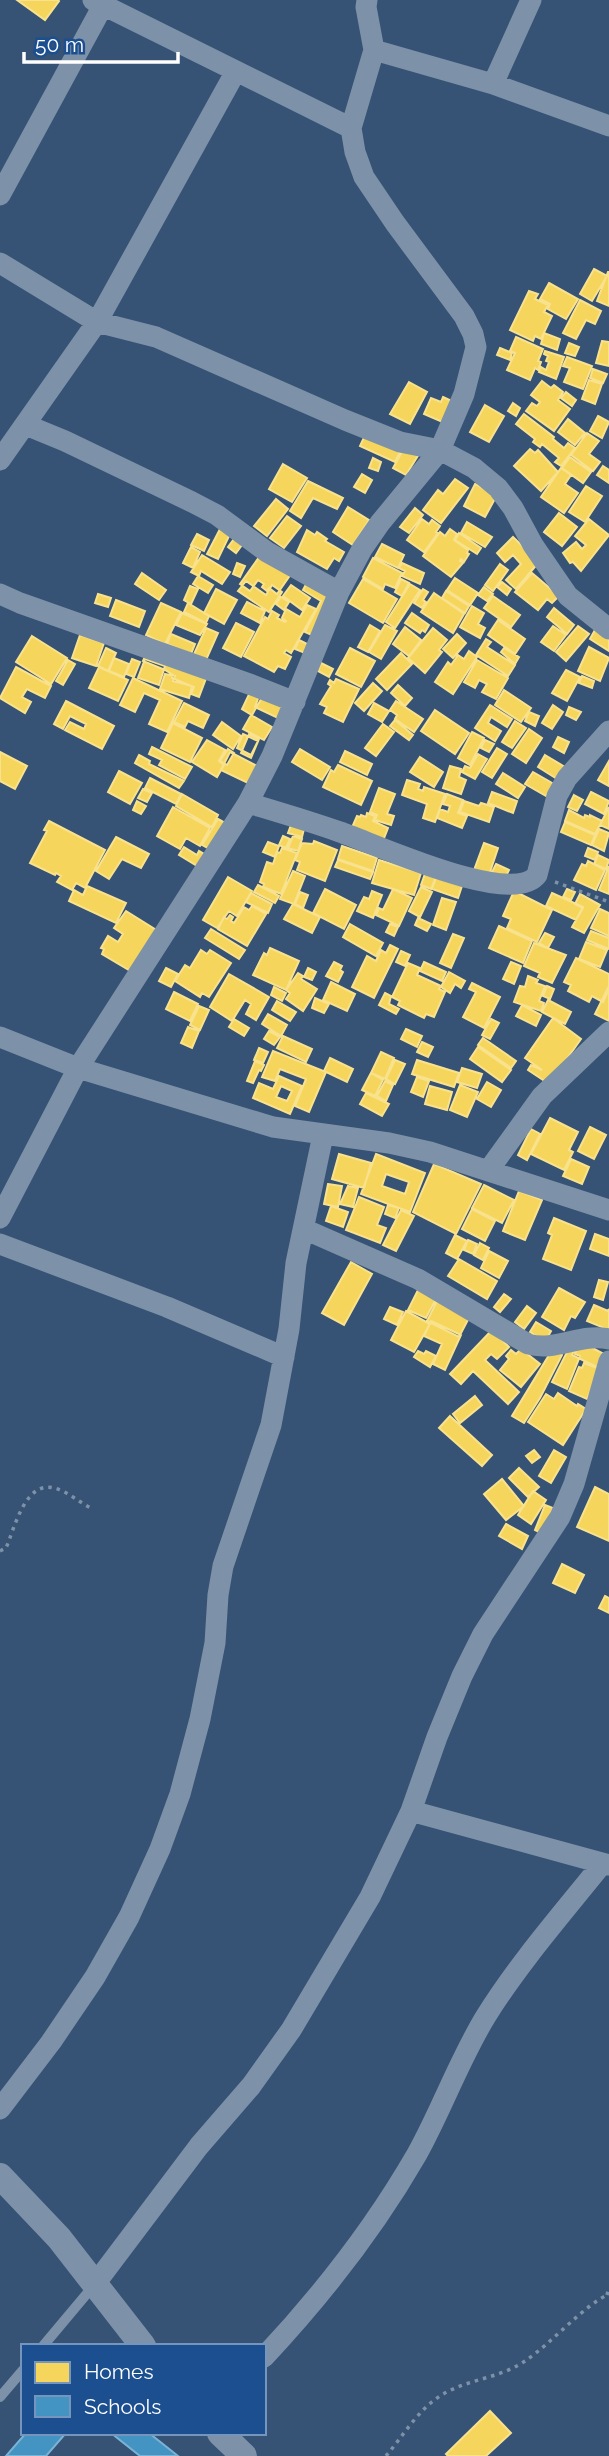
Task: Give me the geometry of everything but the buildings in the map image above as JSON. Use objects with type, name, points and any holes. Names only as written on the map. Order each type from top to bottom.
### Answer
[{"type":"street","points":[[0,1218],[78,1068],[248,803],[272,756],[338,592],[362,548],[440,450],[464,394],[475,347],[473,334],[464,316],[364,177],[355,152],[351,128],[374,50],[367,0]]},
{"type":"street","points":[[493,84],[531,0]]},
{"type":"street","points":[[0,195],[101,2],[351,128]]},
{"type":"street","points":[[374,50],[493,84],[609,126]]},
{"type":"street","points":[[0,460],[97,322],[236,71]]},
{"type":"street","points":[[0,262],[97,322],[156,337],[400,442],[440,450],[474,468],[498,488],[513,508],[533,545],[568,596],[609,629]]},
{"type":"street","points":[[26,425],[65,441],[217,515],[267,552],[338,592]]},
{"type":"street","points":[[0,594],[295,702]]},
{"type":"street","points":[[248,803],[340,832],[456,875],[480,881],[517,884],[528,882],[537,875],[557,796],[567,778],[609,732]]},
{"type":"street","points":[[488,1171],[542,1096],[609,1032]]},
{"type":"street","points":[[0,1037],[78,1068],[273,1126],[402,1146],[609,1210]]},
{"type":"street","points":[[0,2109],[51,2042],[95,1977],[129,1917],[180,1794],[200,1718],[215,1643],[223,1566],[271,1425],[284,1357],[296,1263],[323,1135]]},
{"type":"street","points":[[304,1229],[418,1279],[528,1344],[539,1347],[590,1337],[609,1339]]},
{"type":"street","points":[[0,1244],[167,1307],[284,1357]]},
{"type":"street","points":[[95,2284],[199,2146],[251,2086],[291,2031],[370,1897],[411,1811],[437,1737],[483,1634],[560,1517],[574,1484],[609,1361]]},
{"type":"street","points":[[266,2355],[312,2302],[372,2224],[419,2150],[471,2041],[487,2014],[507,1985],[605,1864],[411,1811]]},
{"type":"street","points":[[0,2176],[59,2238],[142,2344]]},
{"type":"street","points":[[222,2435],[244,2456]]},
{"type":"lane","points":[[45,2344],[95,2284]]},
{"type":"lane","points":[[0,2397],[21,2372]]},
{"type":"path","points":[[537,875],[609,902]]},
{"type":"path","points":[[0,1552],[6,1548],[27,1499],[35,1493],[49,1487],[56,1488],[93,1509]]},
{"type":"path","points":[[386,2456],[428,2406],[441,2395],[492,2378],[523,2363],[608,2295],[609,2287]]}]
